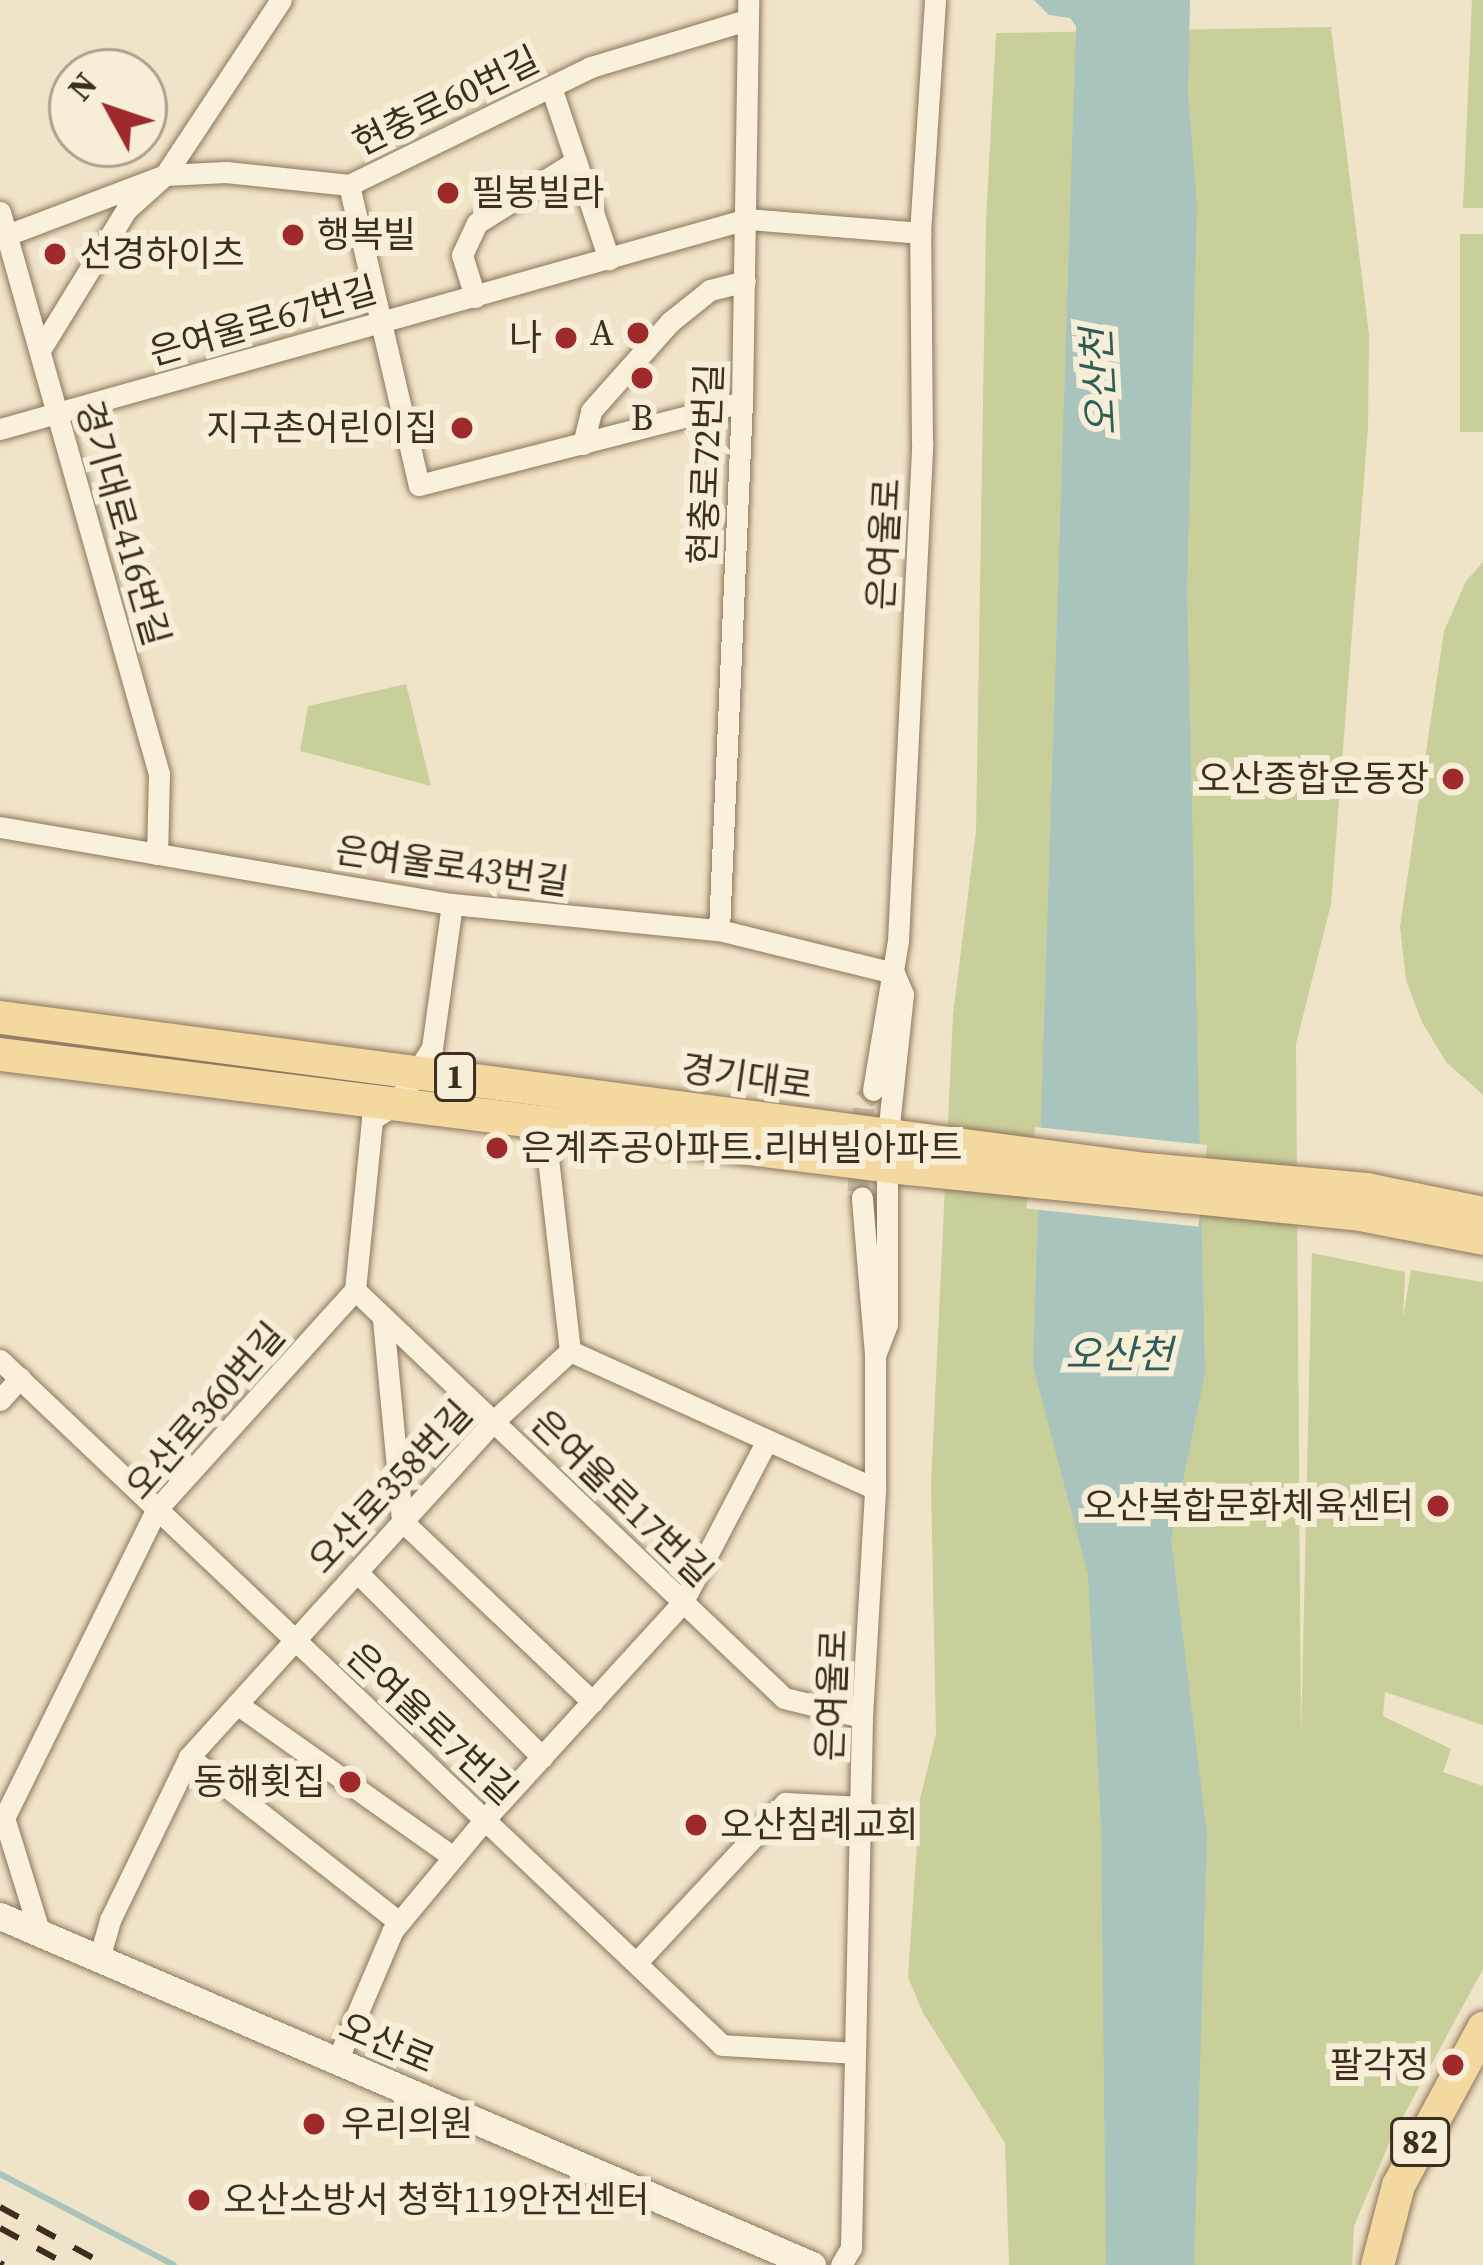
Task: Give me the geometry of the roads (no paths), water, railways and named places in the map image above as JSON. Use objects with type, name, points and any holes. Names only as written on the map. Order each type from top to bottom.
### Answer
[{"type":"main road","name":"경기대로","points":[[0,1017],[412,1072],[898,1152]]},
{"type":"main road","name":"경기대로","points":[[0,1054],[544,1123],[898,1152],[1483,1213]]},
{"type":"main road","name":"경기대로","points":[[1363,1202],[1483,1238]]},
{"type":"main road","name":"82","points":[[1377,2265],[1398,2185],[1483,2028]]},
{"type":"street","points":[[40,350],[126,210],[165,175],[280,0]]},
{"type":"street","name":"은여울로","points":[[873,1090],[894,973],[922,443],[920,233],[935,0]]},
{"type":"street","name":"현충로60번길","points":[[7,236],[165,175],[226,172],[349,185],[591,67],[748,10]]},
{"type":"street","name":"현충로72번길","points":[[718,930],[746,281],[748,10]]},
{"type":"street","points":[[551,87],[609,259]]},
{"type":"street","points":[[475,297],[462,255],[477,223],[576,160]]},
{"type":"street","points":[[349,185],[377,324],[419,485],[742,402]]},
{"type":"street","name":"경기대로416번길","points":[[0,212],[159,774],[157,854]]},
{"type":"street","name":"은여울로67번길","points":[[0,429],[747,219],[920,233]]},
{"type":"street","points":[[583,443],[591,411],[670,322],[710,290],[746,281]]},
{"type":"street","name":"은여울로43번길","points":[[0,827],[452,904],[718,930],[894,973]]},
{"type":"street","points":[[355,1290],[372,1119],[396,1104],[412,1072],[432,1048],[452,904]]},
{"type":"street","points":[[875,1354],[887,1324],[898,1152],[903,994],[894,973]]},
{"type":"street","points":[[544,1123],[570,1351],[875,1489]]},
{"type":"street","name":"은여울로","points":[[841,2265],[851,2248],[862,1717],[875,1489],[875,1354],[862,1198]]},
{"type":"street","name":"은여울로17번길","points":[[355,1290],[784,1698],[862,1717]]},
{"type":"street","name":"오산로360번길","points":[[40,1934],[4,1818],[157,1509],[355,1290]]},
{"type":"street","points":[[383,1319],[402,1521],[592,1702]]},
{"type":"street","name":"오산로358번길","points":[[99,1959],[110,1919],[189,1757],[495,1420],[570,1351]]},
{"type":"street","name":"은여울로7번길","points":[[0,1360],[722,2045],[855,2053]]},
{"type":"street","points":[[0,1400],[20,1378]]},
{"type":"street","points":[[337,2061],[399,1922],[484,1819],[682,1604],[766,1442]]},
{"type":"street","points":[[357,1572],[542,1757]]},
{"type":"street","points":[[237,1704],[453,1858]]},
{"type":"street","points":[[189,1757],[399,1922]]},
{"type":"street","points":[[636,1963],[785,1803],[862,1807]]},
{"type":"street","name":"오산로","points":[[0,1916],[812,2265]]},
{"type":"water","name":"오산천","points":[[1034,0],[1190,0],[1188,95],[1197,204],[1187,592],[1205,1373],[1171,1539],[1207,1834],[1194,2265],[1106,2265],[1101,1825],[1088,1575],[1033,1366],[1076,26],[1070,18],[1049,15]]},
{"type":"waterway","points":[[0,2174],[174,2265]]},
{"type":"tunnel","points":[[862,1198],[858,1191],[864,1100],[873,1090]]},
{"type":"railway","points":[[0,2207],[106,2265]]},
{"type":"railway","points":[[0,2228],[68,2265]]},
{"type":"railway","points":[[0,2263],[4,2265]]},
{"type":"place","name":"필봉빌라","points":[[448,193]]},
{"type":"place","name":"행복빌","points":[[293,235]]},
{"type":"place","name":"선경하이츠","points":[[55,254]]},
{"type":"place","name":"A","points":[[638,333]]},
{"type":"place","name":"나","points":[[566,338]]},
{"type":"place","name":"B","points":[[642,378]]},
{"type":"place","name":"지구촌어린이집","points":[[462,428]]},
{"type":"place","name":"오산종합운동장","points":[[1453,779]]},
{"type":"place","name":"은계주공아파트.리버빌아파트","points":[[497,1148]]},
{"type":"place","name":"오산복합문화체육센터","points":[[1438,1506]]},
{"type":"place","name":"동해횟집","points":[[350,1782]]},
{"type":"place","name":"오산침례교회","points":[[696,1825]]},
{"type":"place","name":"팔각정","points":[[1453,2065]]},
{"type":"place","name":"우리의원","points":[[314,2124]]},
{"type":"place","name":"오산소방서 청학119안전센터","points":[[199,2200]]}]
